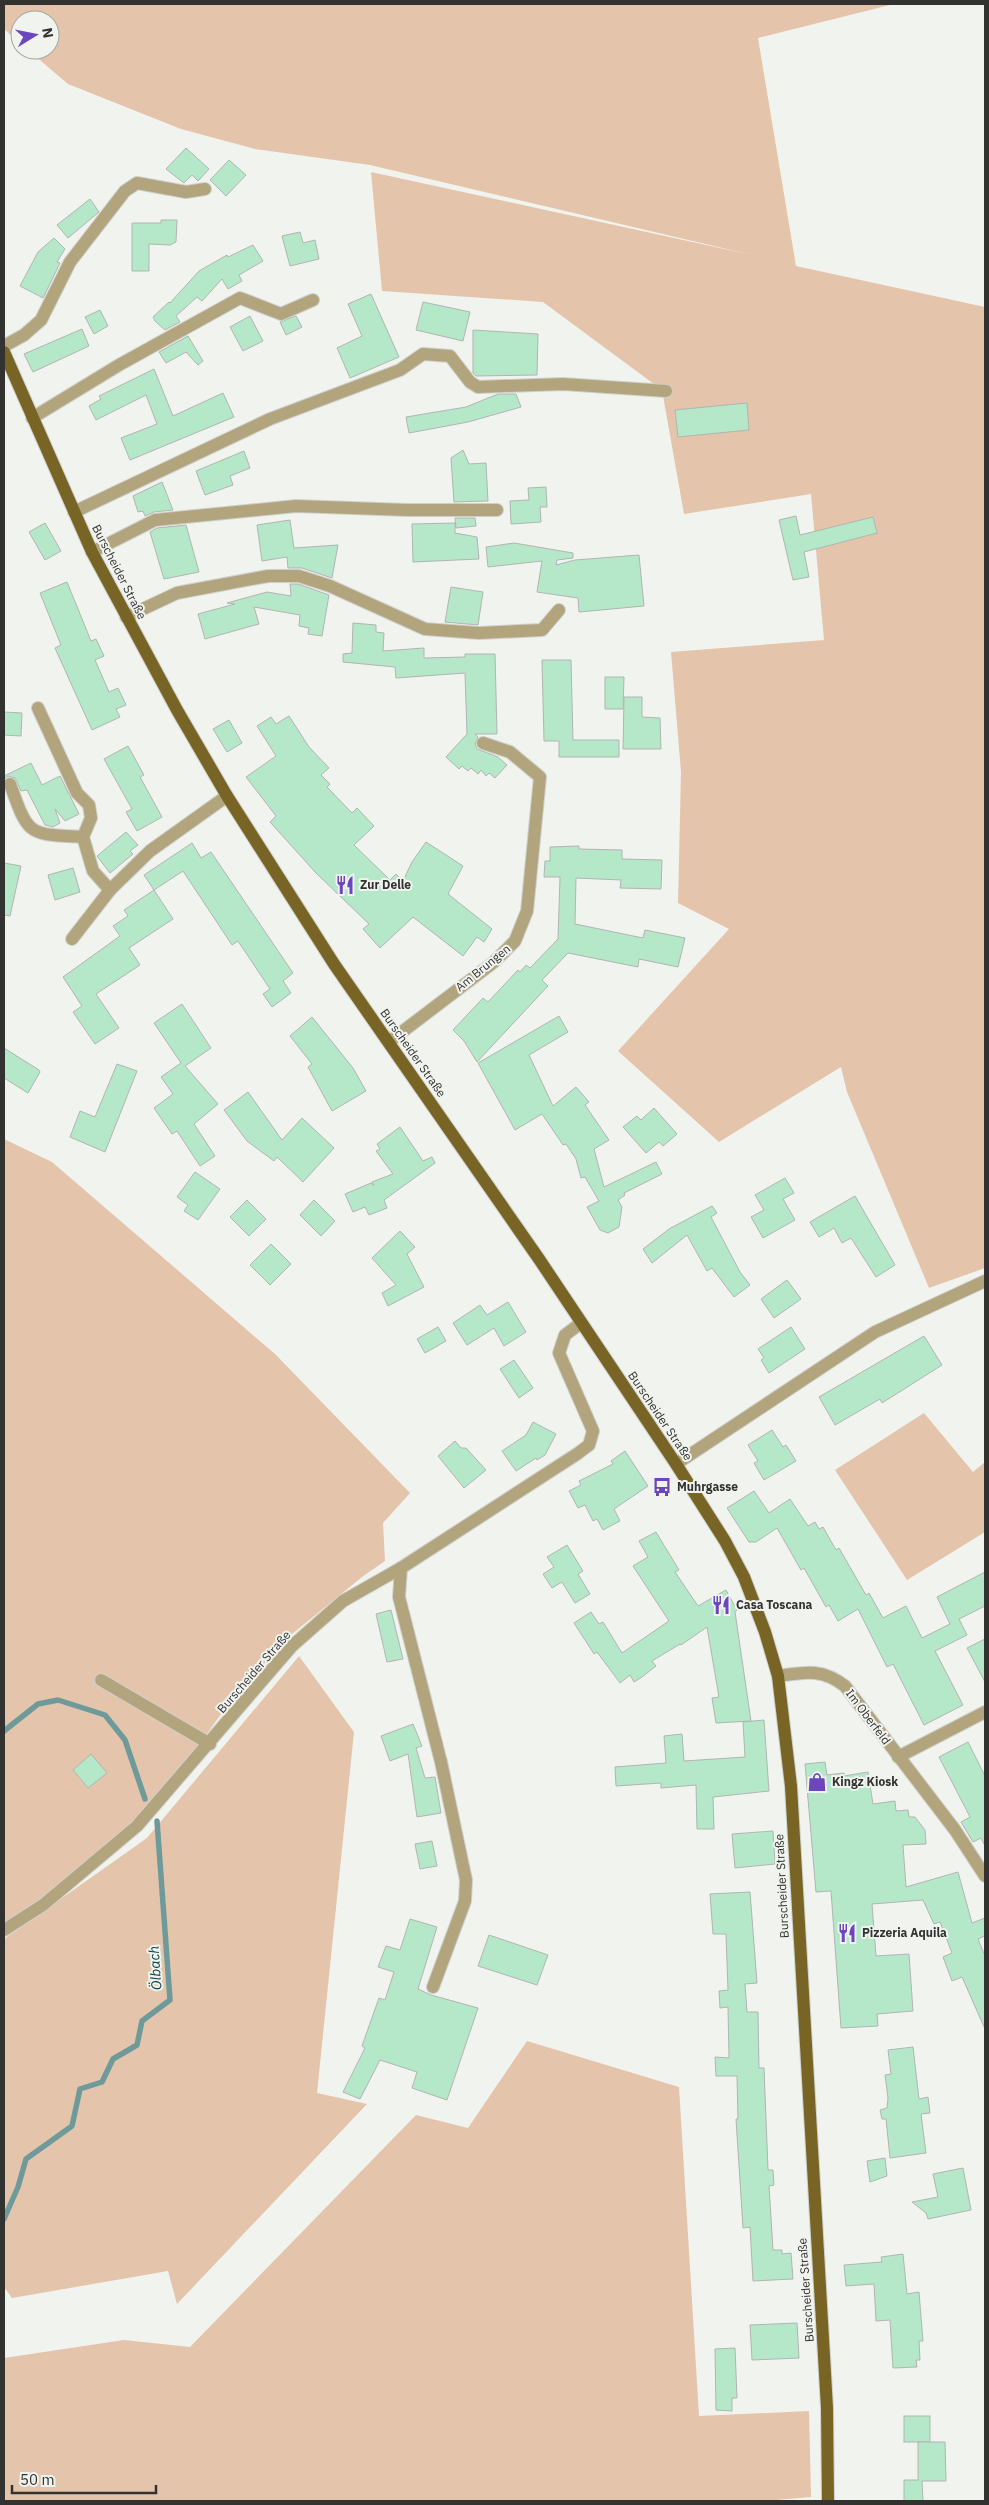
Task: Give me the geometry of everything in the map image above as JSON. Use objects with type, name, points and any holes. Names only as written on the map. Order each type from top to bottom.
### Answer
[{"type":"main road","name":"Burscheider Straße","points":[[4,352],[92,552],[126,617],[227,796],[334,964],[390,1041],[676,1464],[725,1541],[744,1576],[778,1676],[791,1796],[827,2408],[828,2501]]},
{"type":"street","points":[[4,346],[24,335],[41,320],[70,262],[125,191],[137,182],[186,192],[204,189]]},
{"type":"street","points":[[32,418],[119,365],[240,298],[281,314],[313,300]]},
{"type":"street","points":[[74,512],[270,419],[400,370],[423,354],[450,356],[470,382],[478,386],[563,384],[666,390]]},
{"type":"street","points":[[92,552],[155,520],[164,519],[296,506],[407,510],[497,510]]},
{"type":"street","points":[[126,617],[177,593],[268,576],[299,576],[330,586],[426,629],[479,633],[542,630],[559,610]]},
{"type":"street","points":[[38,708],[77,793],[88,805],[91,818],[83,837],[93,870],[110,890]]},
{"type":"street","name":"Am Brungen","points":[[390,1041],[494,962],[515,942],[527,911],[540,777],[510,752],[483,743]]},
{"type":"street","points":[[10,784],[20,813],[33,832],[44,835],[83,837]]},
{"type":"street","points":[[72,939],[110,890],[150,851],[227,796]]},
{"type":"street","points":[[676,1464],[875,1332],[985,1280]]},
{"type":"street","name":"Burscheider Straße","points":[[4,1930],[43,1905],[138,1826],[292,1646],[344,1601],[401,1568],[589,1445],[593,1431],[559,1353],[565,1335],[581,1323]]},
{"type":"street","points":[[401,1568],[399,1597],[441,1762],[466,1880],[465,1901],[433,1987]]},
{"type":"street","name":"Im Oberfeld","points":[[778,1676],[817,1672],[833,1676],[845,1686],[955,1830],[985,1876]]},
{"type":"street","points":[[101,1680],[210,1744]]},
{"type":"street","name":"Im Oberfeld","points":[[898,1757],[985,1712]]},
{"type":"shaded area","points":[[4,4],[894,4],[758,38],[796,266],[985,307],[985,1268],[929,1288],[847,1092],[841,1067],[719,1142],[618,1051],[729,929],[678,903],[681,772],[671,652],[824,640],[811,494],[684,514],[662,390],[543,302],[382,291],[371,172],[752,255],[370,165],[255,149],[181,129],[68,84],[40,60],[60,60],[60,10],[10,10],[10,34],[4,29]]},
{"type":"shaded area","points":[[4,1139],[52,1162],[275,1354],[410,1493],[383,1523],[385,1561],[362,1577],[286,1639],[224,1710],[153,1809],[71,1877],[4,1926]]},
{"type":"shaded area","points":[[924,1413],[973,1472],[985,1462],[985,1532],[907,1580],[835,1470]]},
{"type":"shaded area","points":[[299,1656],[354,1732],[317,2093],[367,2104],[177,2304],[168,2271],[12,2298],[4,2287],[4,1939],[147,1838]]},
{"type":"shaded area","points":[[527,2041],[679,2087],[699,2416],[809,2411],[811,2497],[765,2501],[4,2501],[4,2358],[124,2340],[190,2347],[416,2115],[468,2128]]},
{"type":"building","points":[[186,148],[209,169],[198,181],[192,175],[184,183],[166,169]]},
{"type":"building","points":[[229,160],[246,175],[226,196],[210,180]]},
{"type":"building","points":[[90,199],[99,212],[68,238],[57,225]]},
{"type":"building","points":[[161,220],[177,220],[176,242],[170,245],[149,244],[149,271],[132,271],[132,223],[161,223]]},
{"type":"building","points":[[300,232],[303,243],[315,240],[319,259],[290,266],[282,236]]},
{"type":"building","points":[[54,238],[65,249],[57,262],[60,263],[43,298],[20,286],[38,252]]},
{"type":"building","points":[[253,245],[263,261],[239,275],[242,281],[228,289],[222,279],[202,301],[197,297],[176,316],[180,322],[165,330],[155,321],[153,317],[170,303],[199,271],[227,255],[228,257]]},
{"type":"building","points":[[371,294],[399,357],[350,378],[337,348],[362,336],[348,304]]},
{"type":"building","points":[[423,302],[470,312],[463,341],[416,330]]},
{"type":"building","points":[[100,310],[108,326],[94,334],[85,317]]},
{"type":"building","points":[[250,316],[263,341],[243,351],[230,327]]},
{"type":"building","points":[[296,316],[302,327],[286,335],[280,322]]},
{"type":"building","points":[[82,329],[89,346],[33,372],[24,354]]},
{"type":"building","points":[[473,330],[538,334],[537,375],[476,376],[473,373]]},
{"type":"building","points":[[188,336],[203,361],[198,365],[186,352],[166,363],[159,352]]},
{"type":"building","points":[[154,369],[173,416],[223,393],[234,417],[130,460],[121,438],[157,424],[146,395],[96,420],[89,406],[101,399],[99,396]]},
{"type":"building","points":[[498,394],[516,394],[521,407],[468,422],[409,433],[406,417],[466,407]]},
{"type":"building","points":[[747,403],[749,430],[678,437],[675,410]]},
{"type":"building","points":[[463,450],[469,464],[486,463],[488,501],[454,502],[451,458]]},
{"type":"building","points":[[244,451],[250,468],[230,476],[233,485],[205,495],[196,471]]},
{"type":"building","points":[[162,482],[173,510],[154,512],[145,516],[143,511],[138,512],[133,496]]},
{"type":"building","points":[[546,487],[547,507],[540,507],[541,522],[511,524],[510,501],[529,500],[528,488]]},
{"type":"building","points":[[796,516],[800,535],[873,517],[877,533],[804,552],[809,577],[793,580],[779,520]]},
{"type":"building","points":[[455,518],[475,518],[476,526],[456,528]]},
{"type":"building","points":[[290,520],[294,548],[338,545],[332,578],[302,568],[288,568],[287,557],[262,561],[257,525]]},
{"type":"building","points":[[45,523],[61,551],[45,560],[29,532]]},
{"type":"building","points":[[455,523],[455,533],[477,537],[479,559],[413,562],[412,524]]},
{"type":"building","points":[[186,525],[199,572],[164,579],[150,532],[157,528]]},
{"type":"building","points":[[514,543],[573,553],[573,558],[557,560],[556,565],[575,560],[639,555],[644,606],[579,612],[578,598],[537,592],[542,561],[488,567],[486,547]]},
{"type":"building","points":[[67,582],[91,641],[96,639],[104,656],[95,660],[109,692],[118,688],[126,705],[116,709],[120,717],[92,730],[55,648],[61,645],[40,593]]},
{"type":"building","points":[[290,584],[298,584],[329,595],[322,636],[308,634],[309,628],[299,626],[300,615],[254,607],[259,624],[205,639],[198,614],[235,604],[227,603],[267,592],[291,596]]},
{"type":"building","points":[[451,587],[483,592],[478,625],[445,622]]},
{"type":"building","points":[[353,623],[376,625],[376,632],[384,633],[383,651],[424,648],[424,658],[465,657],[465,654],[495,654],[497,734],[475,734],[478,737],[475,744],[477,749],[498,757],[507,765],[495,778],[489,773],[486,776],[481,770],[478,774],[471,768],[468,771],[462,766],[459,769],[446,757],[467,734],[465,673],[396,678],[395,667],[343,662],[343,654],[352,653]]},
{"type":"building","points":[[542,660],[571,660],[573,740],[619,740],[619,757],[559,757],[559,741],[544,741]]},
{"type":"building","points":[[605,677],[624,677],[623,709],[605,709]]},
{"type":"building","points":[[624,697],[642,697],[642,717],[660,718],[661,749],[623,749]]},
{"type":"building","points":[[4,712],[22,713],[21,736],[4,735]]},
{"type":"building","points":[[289,716],[309,747],[329,768],[321,775],[330,784],[327,787],[352,813],[357,808],[374,826],[354,845],[390,880],[396,874],[403,881],[412,862],[426,842],[463,866],[448,894],[492,929],[484,942],[477,937],[463,956],[413,917],[380,948],[363,929],[369,924],[316,873],[270,822],[276,816],[246,777],[276,756],[257,726],[271,717],[276,724]]},
{"type":"building","points":[[229,720],[242,743],[227,752],[213,729]]},
{"type":"building","points":[[128,746],[144,775],[140,777],[162,817],[137,831],[126,812],[132,809],[104,759]]},
{"type":"building","points":[[31,763],[42,785],[60,776],[79,814],[65,821],[55,809],[60,823],[53,827],[45,825],[27,790],[21,791],[15,778],[8,776],[4,779],[4,776]]},
{"type":"building","points":[[126,832],[138,845],[130,851],[133,854],[110,873],[97,856]]},
{"type":"building","points":[[192,843],[201,858],[211,852],[293,973],[283,981],[291,993],[272,1007],[263,994],[270,989],[238,941],[232,945],[183,871],[154,890],[144,875]]},
{"type":"building","points":[[579,846],[579,849],[622,850],[622,859],[662,860],[661,889],[620,888],[621,880],[576,878],[575,924],[643,938],[645,930],[685,938],[678,967],[639,959],[638,967],[568,953],[542,980],[548,986],[477,1062],[464,1041],[453,1030],[483,998],[488,1002],[518,970],[520,972],[526,965],[530,968],[558,939],[560,877],[544,877],[545,861],[550,861],[550,847]]},
{"type":"building","points":[[4,863],[21,866],[10,916],[4,915]]},
{"type":"building","points":[[73,868],[80,892],[55,900],[48,875]]},
{"type":"building","points":[[154,890],[173,919],[129,948],[140,965],[96,994],[119,1028],[95,1044],[73,1012],[82,1006],[63,977],[120,936],[113,926],[128,916],[124,910]]},
{"type":"building","points":[[182,1004],[211,1048],[185,1066],[218,1104],[194,1124],[215,1156],[200,1166],[177,1131],[172,1134],[154,1108],[173,1094],[161,1077],[181,1063],[154,1023]]},
{"type":"building","points":[[559,1016],[568,1032],[529,1055],[553,1106],[576,1087],[589,1102],[585,1105],[609,1140],[594,1149],[604,1187],[656,1162],[662,1174],[624,1193],[625,1195],[618,1200],[622,1207],[619,1227],[608,1233],[600,1230],[587,1207],[599,1201],[585,1177],[581,1178],[576,1159],[566,1144],[563,1145],[542,1114],[515,1130],[478,1063]]},
{"type":"building","points":[[312,1017],[353,1068],[366,1091],[332,1111],[308,1067],[312,1064],[290,1036]]},
{"type":"building","points":[[4,1048],[39,1070],[40,1072],[28,1093],[4,1078]]},
{"type":"building","points":[[117,1064],[137,1071],[105,1152],[70,1137],[80,1111],[95,1117]]},
{"type":"building","points":[[248,1092],[282,1140],[302,1118],[334,1148],[303,1182],[277,1157],[274,1161],[247,1141],[224,1110]]},
{"type":"building","points":[[654,1108],[677,1134],[663,1146],[659,1142],[646,1153],[623,1127],[637,1116],[641,1120]]},
{"type":"building","points":[[400,1127],[423,1161],[432,1157],[435,1163],[384,1200],[387,1208],[369,1215],[365,1207],[353,1212],[345,1194],[371,1183],[374,1186],[372,1182],[393,1174],[376,1151],[380,1149],[377,1144]]},
{"type":"building","points":[[195,1172],[220,1189],[198,1220],[184,1211],[188,1205],[177,1197]]},
{"type":"building","points":[[785,1178],[794,1193],[783,1199],[795,1220],[763,1238],[751,1217],[764,1210],[755,1195]]},
{"type":"building","points":[[855,1196],[895,1265],[876,1277],[851,1238],[842,1243],[834,1228],[819,1237],[810,1222]]},
{"type":"building","points":[[247,1200],[266,1219],[249,1236],[230,1217]]},
{"type":"building","points":[[314,1200],[335,1221],[321,1236],[300,1215]]},
{"type":"building","points":[[712,1206],[717,1213],[711,1217],[740,1272],[750,1285],[734,1297],[712,1268],[707,1271],[687,1235],[652,1263],[643,1249],[669,1229]]},
{"type":"building","points":[[400,1231],[415,1247],[407,1254],[424,1287],[388,1306],[382,1293],[396,1285],[372,1258]]},
{"type":"building","points":[[271,1244],[291,1264],[270,1285],[250,1265]]},
{"type":"building","points":[[787,1280],[801,1299],[774,1318],[761,1299]]},
{"type":"building","points":[[508,1302],[526,1332],[504,1346],[494,1328],[467,1345],[453,1323],[480,1305],[487,1315]]},
{"type":"building","points":[[438,1327],[446,1341],[425,1353],[417,1339]]},
{"type":"building","points":[[791,1327],[805,1349],[769,1373],[761,1360],[764,1358],[758,1349]]},
{"type":"building","points":[[924,1336],[942,1365],[882,1403],[880,1399],[835,1425],[819,1397]]},
{"type":"building","points":[[514,1360],[533,1388],[519,1398],[500,1369]]},
{"type":"building","points":[[533,1422],[556,1434],[545,1455],[537,1460],[536,1458],[516,1471],[502,1451],[526,1435]]},
{"type":"building","points":[[772,1430],[783,1447],[786,1445],[796,1461],[764,1480],[754,1463],[758,1461],[748,1445]]},
{"type":"building","points":[[455,1441],[461,1448],[466,1448],[486,1470],[464,1488],[438,1456]]},
{"type":"building","points":[[625,1451],[648,1486],[614,1509],[620,1521],[603,1530],[597,1519],[593,1521],[585,1505],[578,1508],[569,1491],[581,1485],[579,1481],[613,1464],[611,1461]]},
{"type":"building","points":[[754,1491],[769,1513],[790,1499],[808,1526],[815,1522],[819,1529],[823,1527],[836,1550],[839,1548],[866,1595],[869,1593],[883,1618],[906,1606],[922,1638],[950,1624],[937,1597],[985,1572],[985,1606],[959,1619],[967,1635],[935,1651],[963,1705],[924,1725],[893,1664],[887,1667],[858,1609],[838,1621],[829,1605],[826,1607],[804,1568],[801,1570],[777,1528],[756,1542],[749,1542],[727,1508]]},
{"type":"building","points":[[656,1532],[679,1570],[675,1572],[698,1606],[726,1590],[737,1610],[735,1612],[751,1721],[716,1723],[712,1698],[719,1697],[707,1627],[681,1645],[652,1661],[656,1666],[642,1677],[634,1682],[630,1675],[620,1683],[597,1652],[594,1654],[574,1623],[591,1612],[599,1624],[603,1622],[622,1653],[669,1621],[633,1566],[648,1557],[639,1541]]},
{"type":"building","points":[[567,1545],[583,1571],[578,1574],[590,1594],[575,1603],[562,1582],[552,1588],[543,1574],[554,1567],[547,1557]]},
{"type":"building","points":[[391,1610],[403,1659],[387,1662],[376,1614]]},
{"type":"building","points":[[985,1639],[985,1682],[967,1648]]},
{"type":"building","points":[[764,1720],[769,1791],[713,1797],[714,1829],[697,1829],[696,1785],[661,1788],[661,1783],[616,1786],[615,1767],[666,1763],[664,1736],[682,1734],[684,1761],[745,1757],[743,1722]]},
{"type":"building","points":[[413,1724],[422,1746],[416,1748],[425,1778],[435,1777],[441,1813],[417,1817],[408,1754],[390,1761],[381,1736]]},
{"type":"building","points":[[968,1742],[985,1776],[985,1846],[981,1838],[973,1842],[961,1822],[970,1817],[939,1757]]},
{"type":"building","points":[[91,1754],[107,1773],[88,1788],[73,1770]]},
{"type":"building","points":[[825,1762],[827,1775],[844,1773],[844,1776],[868,1772],[873,1804],[895,1801],[896,1811],[908,1810],[909,1817],[915,1817],[925,1830],[926,1844],[903,1845],[906,1887],[958,1872],[972,1923],[985,1918],[985,1936],[978,1939],[985,1956],[985,2029],[962,1977],[952,1981],[943,1957],[952,1953],[940,1922],[934,1924],[923,1900],[872,1904],[876,1956],[909,1954],[913,2011],[877,2014],[878,2026],[841,2028],[831,1891],[816,1892],[805,1764]]},
{"type":"building","points":[[773,1831],[775,1864],[735,1868],[732,1834]]},
{"type":"building","points":[[432,1841],[437,1866],[420,1869],[415,1844]]},
{"type":"building","points":[[750,1892],[757,1983],[745,1984],[747,2012],[758,2012],[759,2068],[764,2068],[768,2170],[773,2170],[774,2185],[769,2186],[773,2250],[782,2250],[782,2254],[791,2253],[793,2279],[753,2281],[750,2227],[743,2228],[736,2119],[738,2119],[737,2076],[716,2076],[715,2057],[729,2058],[728,2007],[720,2008],[719,1991],[728,1990],[726,1934],[713,1934],[710,1894]]},
{"type":"building","points":[[410,1919],[437,1927],[418,1989],[431,1995],[478,2008],[447,2100],[412,2088],[417,2072],[380,2060],[360,2099],[343,2092],[365,2048],[362,2046],[379,1998],[385,2000],[394,1972],[378,1967],[386,1946],[400,1950]]},
{"type":"building","points":[[489,1935],[548,1955],[537,1985],[478,1966]]},
{"type":"building","points":[[913,2047],[919,2099],[928,2097],[930,2113],[921,2114],[926,2153],[890,2158],[886,2119],[882,2119],[880,2110],[887,2108],[888,2098],[885,2075],[891,2074],[888,2050]]},
{"type":"building","points":[[885,2158],[887,2176],[870,2182],[867,2161]]},
{"type":"building","points":[[963,2168],[971,2210],[928,2219],[926,2213],[912,2202],[938,2197],[933,2174]]},
{"type":"building","points":[[903,2254],[907,2294],[919,2292],[923,2341],[919,2341],[920,2360],[916,2360],[917,2367],[893,2368],[890,2320],[876,2321],[874,2284],[846,2286],[844,2265],[882,2262],[881,2257]]},
{"type":"building","points":[[797,2323],[799,2358],[752,2360],[750,2325]]},
{"type":"building","points":[[735,2348],[737,2398],[732,2398],[732,2411],[716,2410],[715,2349]]},
{"type":"building","points":[[904,2416],[930,2416],[930,2442],[904,2442]]},
{"type":"building","points":[[918,2442],[945,2442],[946,2481],[922,2481],[923,2501],[904,2501],[904,2480],[918,2480]]},
{"type":"waterway","name":"Ölbach","points":[[4,1731],[38,1704],[58,1700],[105,1715],[125,1740],[145,1799]]},
{"type":"waterway","name":"Ölbach","points":[[4,2219],[18,2187],[26,2159],[72,2126],[80,2089],[102,2082],[113,2059],[137,2045],[142,2021],[170,2000],[157,1821]]},
{"type":"place","name":"Zur Delle","points":[[345,885]]},
{"type":"place","name":"Muhrgasse","points":[[662,1487]]},
{"type":"place","name":"Casa Toscana","points":[[721,1605]]},
{"type":"place","name":"Kingz Kiosk","points":[[817,1782]]},
{"type":"place","name":"Pizzeria Aquila","points":[[847,1933]]}]
